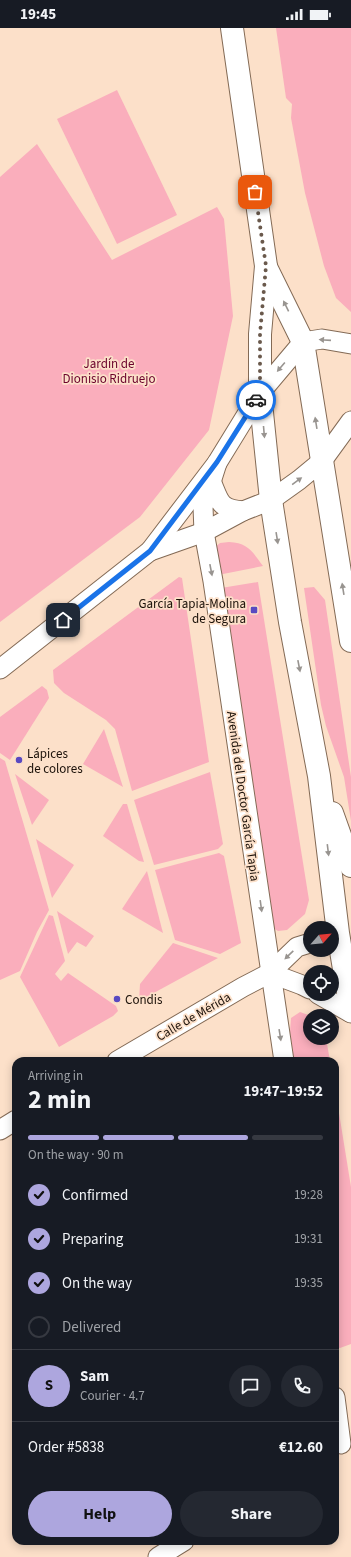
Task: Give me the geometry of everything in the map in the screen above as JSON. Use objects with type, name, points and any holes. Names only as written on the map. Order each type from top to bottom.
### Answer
[{"type":"main road","points":[[232,28],[266,266],[260,334],[260,393],[271,500],[290,622],[319,776],[334,921]]},
{"type":"main road","points":[[266,266],[303,342],[351,641]]},
{"type":"main road","points":[[319,776],[351,866]]},
{"type":"main road","points":[[339,954],[351,1012]]},
{"type":"street","points":[[0,669],[150,551],[217,462],[260,393],[303,342],[322,339],[350,346]]},
{"type":"street","points":[[150,551],[204,532],[243,511],[271,500],[300,480],[322,461],[351,421]]},
{"type":"street","name":"Avenida del Doctor García Tapia","points":[[217,462],[203,507],[204,532],[214,589],[283,1057]]},
{"type":"street","points":[[211,481],[221,504],[230,510],[243,511]]},
{"type":"street","name":"Calle de Mérida","points":[[124,1057],[243,987],[270,973],[298,947],[303,945]]},
{"type":"street","points":[[270,973],[303,986]]},
{"type":"street","points":[[331,1001],[351,1012]]},
{"type":"street","points":[[0,1130],[12,1122]]},
{"type":"street","points":[[339,1415],[345,1442]]},
{"type":"street","points":[[158,1557],[178,1545]]},
{"type":"green space","points":[[276,28],[351,28],[351,312],[336,298],[324,266],[305,193],[291,118],[292,104],[286,98]]},
{"type":"green space","points":[[117,90],[177,215],[117,244],[57,119]]},
{"type":"green space","name":"Jardín de Dionisio Ridruejo","points":[[37,144],[112,260],[217,207],[224,219],[233,316],[209,430],[140,517],[0,622],[0,177]]},
{"type":"green space","points":[[229,542],[245,546],[256,556],[263,566],[218,575],[214,548],[220,543]]},
{"type":"green space","points":[[179,577],[182,578],[209,762],[132,791],[115,729],[106,720],[64,693],[54,683],[53,670]]},
{"type":"green space","points":[[258,582],[309,900],[305,914],[287,930],[278,931],[273,928],[221,588]]},
{"type":"green space","points":[[314,587],[325,600],[351,777],[351,821],[344,777],[326,726],[321,705],[304,588]]},
{"type":"green space","points":[[42,686],[47,690],[49,698],[10,760],[0,753],[0,717]]},
{"type":"green space","points":[[104,729],[123,787],[83,764]]},
{"type":"green space","points":[[0,758],[5,761],[49,910],[37,932],[20,971],[0,980]]},
{"type":"green space","points":[[210,772],[223,844],[218,849],[154,865],[134,800]]},
{"type":"green space","points":[[15,774],[49,800],[32,825]]},
{"type":"green space","points":[[123,804],[127,804],[144,862],[139,861],[103,836]]},
{"type":"green space","points":[[36,839],[74,865],[52,898]]},
{"type":"green space","points":[[219,853],[224,856],[241,943],[220,954],[175,940],[155,870]]},
{"type":"green space","points":[[147,871],[163,933],[122,909]]},
{"type":"green space","points":[[57,911],[94,936],[86,947],[77,942],[68,954]]},
{"type":"green space","points":[[49,915],[53,916],[65,961],[55,974],[61,981],[68,973],[116,1006],[118,1011],[113,1016],[59,1047],[20,977]]},
{"type":"green space","points":[[173,943],[218,958],[139,1001],[140,984]]},
{"type":"green space","points":[[300,1012],[303,1013],[303,1045],[327,1045],[329,1057],[293,1057],[290,1032],[291,1018]]},
{"type":"green space","points":[[339,1113],[351,1187],[351,1344],[340,1348]]},
{"type":"way so far","points":[[255,192],[266,266],[260,334],[260,393],[256,400]]},
{"type":"place","name":"García Tapia-Molina de Segura","points":[[254,610]]},
{"type":"place","name":"Lápices de colores","points":[[19,760]]},
{"type":"place","name":"Condis","points":[[117,999]]},
{"type":"route","points":[[63,620],[150,551],[217,462],[256,400]]}]
